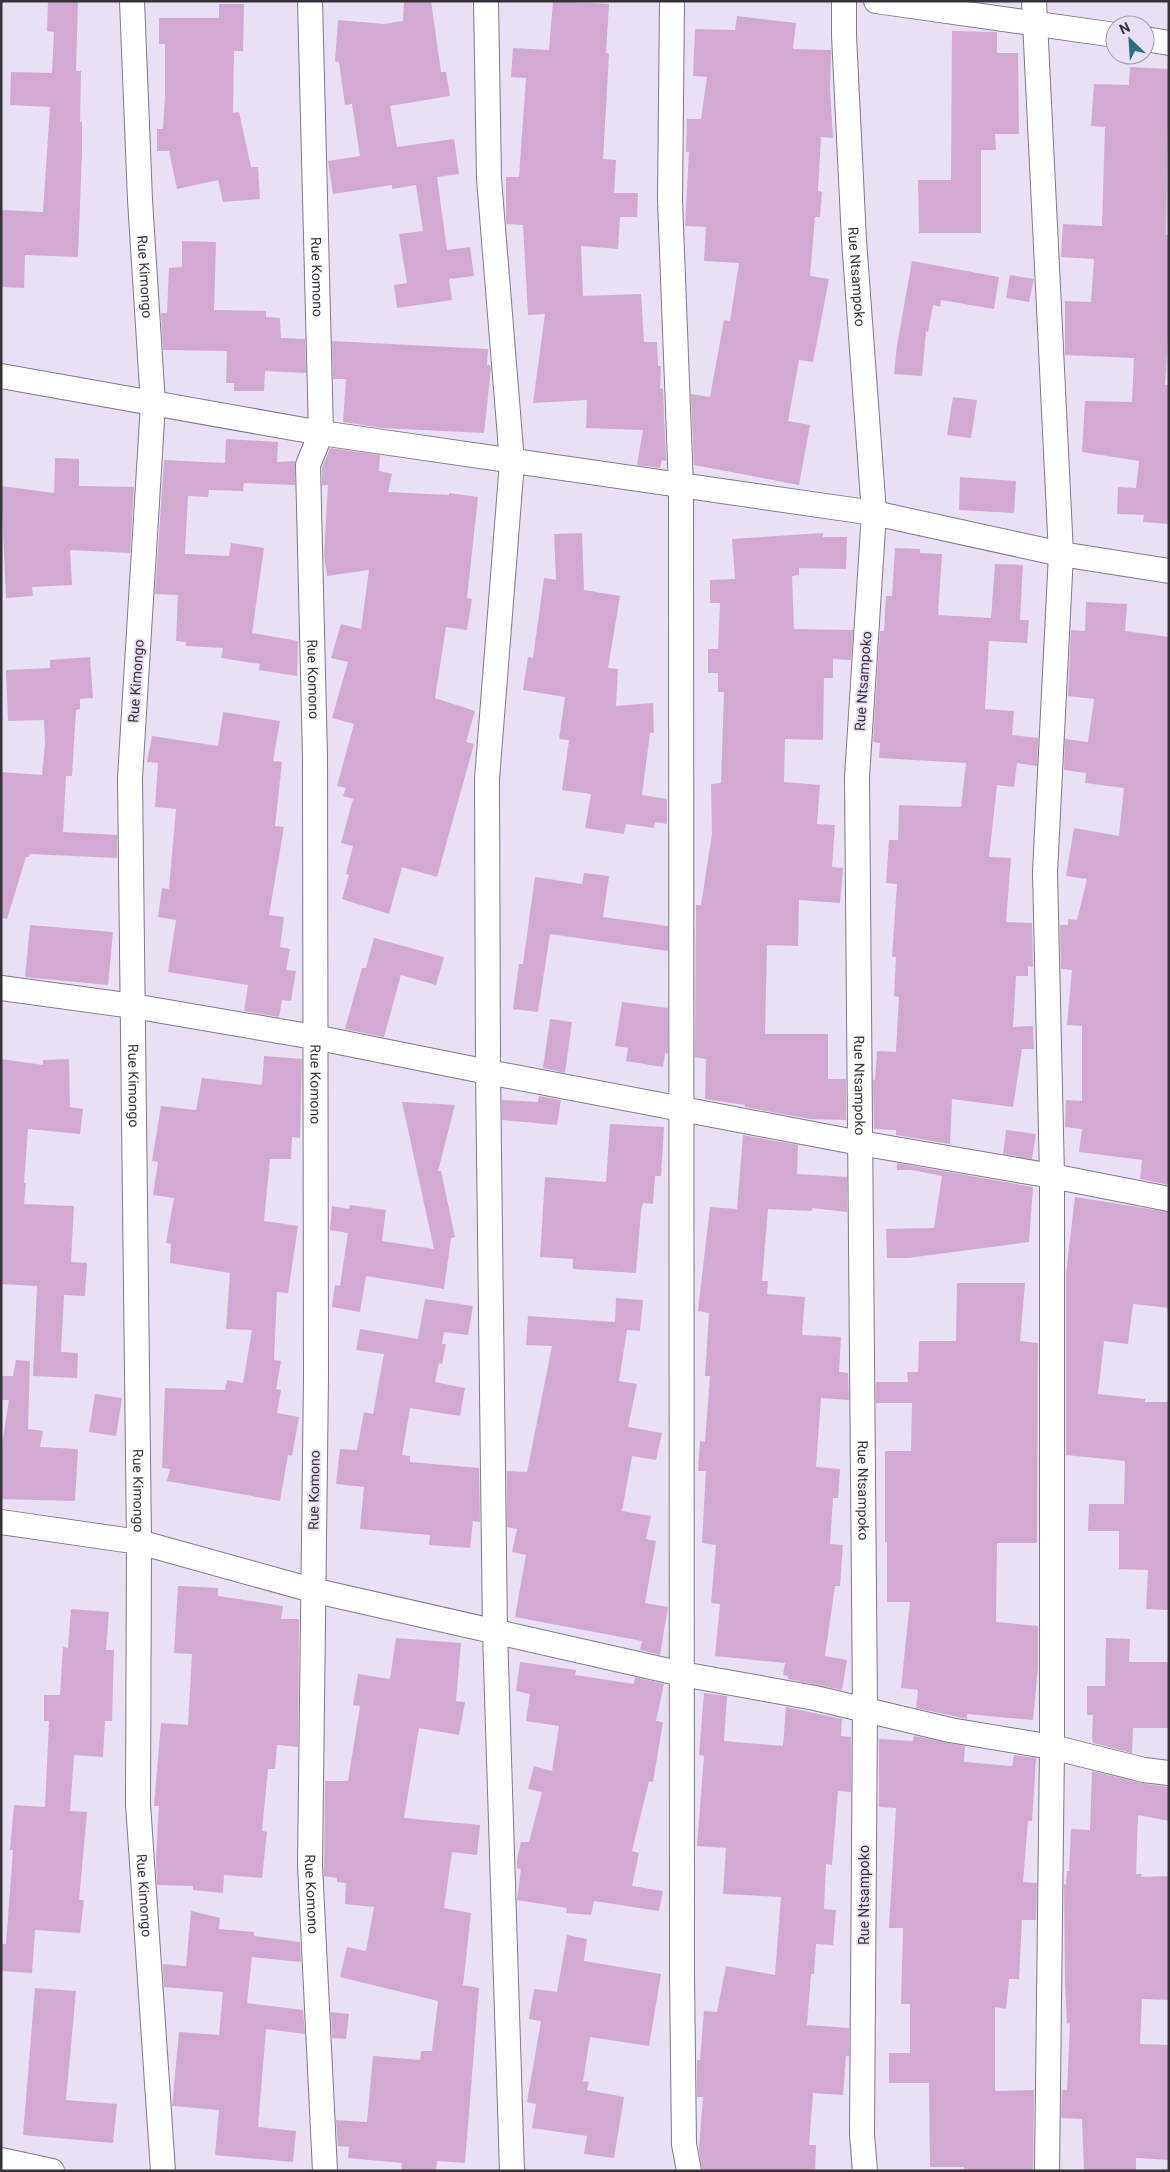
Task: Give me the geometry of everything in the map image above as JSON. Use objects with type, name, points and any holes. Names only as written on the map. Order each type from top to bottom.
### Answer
[{"type":"street","name":"Rue Kimongo","points":[[132,1],[140,200],[153,404],[130,778],[139,1542],[138,1804],[163,2171]]},
{"type":"street","name":"Rue Komono","points":[[310,1],[320,433],[308,465],[315,757],[316,1377],[310,1864],[325,2171]]},
{"type":"street","points":[[486,1],[489,179],[512,462],[487,778],[488,1072],[495,1632],[512,2171]]},
{"type":"street","points":[[672,1],[670,200],[681,487],[684,2144],[689,2171]]},
{"type":"street","name":"Rue Ntsampoko","points":[[844,1],[854,240],[874,513],[857,777],[865,1708],[862,2134],[864,2171]]},
{"type":"street","points":[[876,1],[1034,12],[1105,32]]},
{"type":"street","points":[[1034,12],[1061,554],[1045,872],[1052,1176],[1052,1747],[1047,2171]]},
{"type":"street","points":[[1155,41],[1169,43]]},
{"type":"street","points":[[1,376],[320,433],[681,487],[874,513],[1061,554],[1169,571]]},
{"type":"street","points":[[1,988],[133,1006],[314,1037],[860,1143],[1052,1176],[1169,1199]]},
{"type":"street","points":[[1,1522],[139,1542],[312,1590],[682,1674],[865,1708],[950,1730],[1052,1747],[1144,1770],[1169,1773]]},
{"type":"street","points":[[1,2160],[52,2171]]},
{"type":"building","points":[[48,1],[78,1],[76,71],[81,71],[80,122],[82,122],[82,153],[78,257],[25,255],[24,288],[1,287],[1,210],[43,212],[50,107],[10,105],[11,72],[52,73],[54,32],[47,31]]},
{"type":"building","points":[[404,1],[431,1],[441,72],[446,72],[450,96],[390,106],[397,147],[454,139],[459,174],[437,177],[447,250],[470,247],[474,276],[449,279],[452,300],[397,308],[394,285],[407,283],[399,234],[423,231],[416,185],[392,189],[392,185],[333,194],[328,161],[360,156],[352,104],[345,105],[339,62],[335,61],[338,20],[384,24],[403,21]]},
{"type":"building","points":[[553,1],[609,4],[606,53],[609,54],[603,159],[616,160],[614,193],[638,193],[637,217],[620,217],[618,249],[581,246],[583,296],[641,294],[644,342],[657,342],[658,366],[661,366],[660,388],[663,389],[666,461],[662,460],[660,468],[637,465],[643,430],[586,428],[587,400],[533,403],[545,314],[528,315],[523,225],[506,224],[506,177],[519,177],[526,78],[511,77],[513,48],[549,50]]},
{"type":"building","points":[[219,4],[244,4],[243,51],[234,51],[233,113],[239,112],[251,167],[258,167],[260,199],[223,202],[218,180],[177,189],[169,151],[157,151],[157,129],[163,129],[165,96],[165,44],[159,44],[159,18],[219,18]]},
{"type":"building","points":[[737,16],[796,23],[793,49],[831,50],[830,89],[833,138],[821,137],[818,191],[822,192],[820,217],[815,217],[810,276],[829,279],[813,362],[799,360],[788,421],[810,425],[799,485],[694,465],[691,394],[710,397],[724,320],[730,321],[739,263],[704,261],[706,227],[685,226],[689,152],[686,152],[687,119],[701,119],[707,77],[693,76],[695,29],[735,30]]},
{"type":"building","points":[[952,31],[997,32],[997,53],[1018,53],[1019,134],[995,134],[996,150],[981,150],[981,233],[919,233],[918,180],[951,180]]},
{"type":"building","points":[[1130,67],[1169,69],[1166,235],[1169,235],[1169,326],[1165,385],[1169,385],[1169,524],[1143,522],[1144,515],[1117,514],[1118,487],[1136,488],[1139,461],[1082,452],[1085,401],[1132,402],[1134,358],[1065,355],[1065,301],[1091,302],[1094,259],[1061,257],[1063,224],[1102,226],[1105,127],[1091,126],[1094,84],[1129,85]]},
{"type":"building","points":[[182,241],[216,242],[214,310],[266,311],[266,317],[280,318],[281,338],[305,339],[306,373],[265,371],[264,391],[234,391],[234,383],[226,383],[227,351],[163,350],[161,313],[167,313],[169,268],[182,267]]},
{"type":"building","points":[[912,261],[999,277],[994,309],[941,300],[940,307],[933,305],[928,332],[926,331],[922,376],[894,374],[897,345]]},
{"type":"building","points":[[1010,275],[1034,279],[1029,302],[1006,298]]},
{"type":"building","points":[[332,341],[488,349],[487,365],[490,365],[491,368],[484,433],[382,428],[343,422],[346,379],[333,379]]},
{"type":"building","points":[[953,397],[977,400],[971,438],[947,435]]},
{"type":"building","points":[[226,439],[278,442],[277,462],[295,461],[295,485],[244,483],[243,491],[209,490],[208,497],[188,496],[185,554],[229,556],[231,543],[264,548],[252,633],[298,641],[297,676],[259,670],[260,664],[221,658],[223,648],[186,646],[186,642],[176,641],[178,595],[155,594],[164,460],[225,463]]},
{"type":"building","points":[[330,448],[380,455],[379,471],[392,474],[388,492],[449,495],[449,493],[478,497],[467,598],[472,599],[467,630],[446,627],[435,698],[475,711],[466,742],[474,744],[437,877],[402,867],[389,914],[342,899],[349,875],[346,874],[353,846],[341,843],[353,799],[343,796],[346,788],[337,786],[354,724],[332,718],[348,662],[331,658],[341,624],[361,629],[369,570],[327,576],[324,556],[328,485],[322,485],[322,468]]},
{"type":"building","points":[[55,458],[79,459],[79,486],[134,487],[130,553],[70,550],[72,585],[32,587],[33,596],[6,598],[1,486],[54,493]]},
{"type":"building","points":[[960,477],[1016,481],[1014,513],[959,510]]},
{"type":"building","points":[[582,533],[584,590],[620,596],[608,668],[618,669],[616,706],[653,703],[654,733],[650,733],[642,795],[667,799],[667,824],[655,822],[654,828],[626,824],[624,834],[585,828],[591,794],[562,790],[569,740],[559,739],[565,697],[523,690],[528,657],[533,658],[544,578],[556,580],[554,534]]},
{"type":"building","points":[[823,533],[823,537],[847,537],[846,569],[799,568],[799,575],[792,576],[794,629],[853,630],[851,660],[833,659],[833,678],[824,678],[823,740],[785,739],[784,782],[820,785],[817,824],[835,825],[832,867],[843,868],[840,903],[799,900],[798,946],[767,945],[765,1034],[828,1034],[828,1079],[846,1079],[846,1120],[810,1119],[745,1107],[745,1105],[705,1099],[706,1059],[695,1057],[696,905],[701,905],[712,834],[711,784],[721,783],[724,692],[718,692],[718,673],[708,673],[708,649],[718,649],[720,603],[710,603],[710,580],[735,579],[732,539]]},
{"type":"building","points":[[895,548],[920,549],[920,553],[942,554],[938,615],[991,618],[995,564],[1023,565],[1020,620],[1029,620],[1027,643],[989,641],[985,709],[1014,711],[1012,735],[1038,738],[1037,766],[1017,763],[1014,787],[997,785],[989,857],[1011,858],[1006,922],[1032,923],[1033,967],[1028,966],[1028,976],[1016,976],[1013,1027],[1033,1026],[1034,1049],[1022,1049],[1013,1107],[952,1099],[950,1144],[896,1135],[896,1130],[874,1129],[873,1080],[875,1080],[877,1051],[896,1052],[899,997],[894,996],[896,957],[892,957],[897,884],[886,883],[889,840],[898,840],[899,805],[961,807],[966,763],[879,758],[880,743],[873,742],[880,631],[884,631],[886,596],[892,596]]},
{"type":"building","points":[[1086,602],[1127,604],[1125,631],[1169,637],[1169,1185],[1140,1179],[1142,1160],[1079,1152],[1082,1129],[1065,1127],[1066,1100],[1082,1101],[1082,1026],[1067,1025],[1072,970],[1061,969],[1060,925],[1068,925],[1068,919],[1077,920],[1087,879],[1066,876],[1074,828],[1119,836],[1124,788],[1085,783],[1086,773],[1064,770],[1065,739],[1088,742],[1094,699],[1068,696],[1071,630],[1085,631]]},
{"type":"building","points":[[90,657],[93,698],[80,699],[80,709],[76,710],[72,776],[66,776],[63,832],[117,835],[117,858],[30,854],[29,857],[26,857],[7,919],[1,918],[1,772],[42,775],[45,744],[44,720],[8,721],[6,670],[50,668],[50,660]]},
{"type":"building","points":[[223,712],[280,721],[273,761],[282,762],[275,826],[284,827],[269,915],[284,917],[280,947],[290,949],[286,970],[296,971],[291,1001],[282,1000],[279,1017],[244,1011],[248,985],[168,972],[176,920],[158,917],[162,888],[169,889],[176,809],[155,807],[158,763],[147,762],[152,736],[218,746]]},
{"type":"building","points":[[584,873],[609,876],[603,917],[668,926],[668,951],[550,934],[538,1012],[513,1009],[519,964],[523,964],[535,877],[582,884]]},
{"type":"building","points":[[30,925],[113,932],[108,985],[25,977]]},
{"type":"building","points":[[374,938],[444,957],[436,985],[401,975],[384,1037],[345,1029],[362,968],[366,968]]},
{"type":"building","points":[[622,1002],[668,1008],[668,1054],[665,1053],[663,1067],[626,1061],[628,1048],[615,1046]]},
{"type":"building","points":[[550,1019],[572,1022],[565,1073],[543,1068]]},
{"type":"building","points":[[264,1056],[302,1059],[300,1138],[292,1137],[291,1159],[270,1159],[264,1221],[298,1226],[288,1293],[277,1292],[274,1360],[281,1361],[276,1389],[281,1390],[277,1413],[299,1417],[292,1456],[288,1455],[280,1501],[167,1481],[170,1469],[162,1468],[165,1388],[225,1390],[227,1380],[243,1383],[252,1330],[226,1329],[230,1273],[170,1263],[171,1244],[166,1243],[174,1198],[153,1195],[158,1162],[152,1161],[161,1106],[196,1110],[202,1078],[262,1085]]},
{"type":"building","points":[[1,1059],[43,1065],[43,1060],[69,1059],[70,1107],[83,1109],[80,1134],[28,1129],[24,1183],[26,1183],[24,1204],[74,1206],[71,1262],[87,1263],[85,1296],[64,1295],[61,1352],[78,1353],[77,1378],[33,1376],[37,1286],[1,1284]]},
{"type":"building","points":[[539,1096],[561,1100],[557,1125],[502,1120],[502,1100],[538,1102]]},
{"type":"building","points":[[402,1102],[455,1105],[438,1171],[441,1171],[455,1237],[451,1238],[444,1289],[366,1276],[360,1312],[332,1307],[335,1285],[340,1286],[348,1233],[330,1230],[332,1206],[349,1209],[350,1205],[386,1210],[382,1241],[434,1249]]},
{"type":"building","points":[[610,1124],[664,1127],[661,1176],[655,1176],[653,1204],[643,1203],[641,1211],[636,1273],[573,1269],[573,1259],[540,1257],[545,1177],[606,1182]]},
{"type":"building","points":[[1006,1130],[1036,1134],[1032,1159],[1003,1154]]},
{"type":"building","points":[[743,1135],[798,1145],[797,1174],[847,1177],[847,1212],[812,1208],[812,1211],[768,1209],[762,1281],[768,1281],[767,1294],[805,1297],[802,1335],[841,1337],[839,1372],[848,1373],[849,1400],[821,1398],[816,1467],[840,1469],[838,1498],[833,1498],[830,1544],[843,1545],[840,1586],[835,1586],[825,1656],[847,1660],[842,1690],[788,1679],[788,1676],[783,1675],[785,1663],[715,1656],[720,1604],[711,1603],[716,1545],[702,1543],[706,1471],[698,1471],[700,1441],[705,1442],[710,1376],[705,1376],[709,1313],[698,1311],[710,1207],[737,1209]]},
{"type":"building","points":[[897,1163],[1033,1187],[1029,1242],[908,1258],[887,1258],[886,1229],[934,1228],[942,1176],[912,1170],[897,1170]]},
{"type":"building","points":[[1075,1197],[1169,1212],[1169,1308],[1133,1304],[1128,1344],[1104,1341],[1098,1394],[1145,1399],[1145,1402],[1169,1402],[1169,1610],[1146,1609],[1148,1570],[1119,1569],[1119,1531],[1088,1531],[1089,1504],[1124,1504],[1125,1461],[1066,1455],[1066,1273]]},
{"type":"building","points":[[957,1283],[1025,1283],[1020,1341],[1038,1343],[1037,1543],[997,1543],[996,1622],[1038,1626],[1038,1668],[1033,1720],[967,1714],[967,1719],[916,1708],[918,1690],[901,1688],[910,1602],[887,1602],[885,1451],[911,1451],[912,1403],[876,1403],[876,1382],[908,1382],[907,1372],[918,1372],[919,1341],[956,1341]]},
{"type":"building","points":[[616,1298],[643,1300],[640,1331],[627,1330],[619,1381],[637,1384],[628,1427],[662,1433],[656,1460],[632,1456],[622,1511],[651,1516],[646,1539],[656,1541],[645,1603],[668,1607],[660,1655],[640,1650],[642,1641],[515,1617],[526,1555],[512,1552],[517,1529],[507,1527],[507,1471],[527,1472],[552,1346],[526,1345],[528,1316],[615,1322]]},
{"type":"building","points":[[425,1299],[473,1306],[468,1335],[444,1332],[442,1344],[446,1344],[442,1364],[439,1363],[435,1382],[465,1388],[460,1416],[410,1408],[402,1455],[410,1456],[410,1462],[479,1468],[480,1522],[473,1521],[470,1548],[429,1545],[430,1535],[360,1529],[364,1487],[336,1484],[340,1449],[357,1450],[364,1412],[373,1414],[384,1354],[356,1350],[360,1329],[418,1339]]},
{"type":"building","points":[[16,1360],[30,1361],[28,1429],[43,1431],[40,1447],[78,1449],[75,1501],[1,1499],[1,1450],[9,1400],[1,1400],[1,1376],[13,1376]]},
{"type":"building","points":[[95,1394],[122,1398],[116,1436],[89,1432]]},
{"type":"building","points":[[178,1586],[218,1588],[218,1596],[283,1606],[281,1619],[299,1619],[298,1747],[277,1745],[275,1769],[268,1769],[262,1831],[267,1832],[262,1878],[224,1875],[223,1893],[193,1890],[193,1886],[157,1885],[156,1859],[159,1806],[154,1806],[161,1723],[188,1725],[192,1654],[174,1653]]},
{"type":"building","points":[[71,1609],[109,1612],[106,1650],[114,1650],[112,1721],[105,1721],[103,1757],[74,1755],[70,1811],[87,1812],[79,1900],[84,1900],[80,1933],[35,1930],[32,1973],[1,1971],[1,1944],[6,1944],[13,1850],[10,1850],[14,1805],[45,1807],[49,1721],[44,1721],[44,1695],[60,1695],[63,1647],[68,1648]]},
{"type":"building","points":[[396,1638],[461,1643],[456,1701],[465,1702],[459,1735],[419,1728],[404,1818],[480,1825],[477,1855],[452,1852],[444,1908],[471,1913],[463,1985],[479,1988],[465,2163],[437,2161],[436,2171],[401,2171],[402,2163],[348,2158],[349,2147],[338,2146],[336,2120],[367,2122],[373,2056],[420,2060],[421,2051],[432,2051],[438,2001],[340,1977],[347,1947],[366,1951],[374,1907],[345,1904],[346,1883],[337,1882],[337,1878],[324,1876],[325,1781],[348,1781],[360,1706],[353,1705],[358,1674],[390,1679]]},
{"type":"building","points":[[1106,1638],[1130,1639],[1129,1662],[1169,1662],[1169,1728],[1133,1728],[1132,1753],[1093,1743],[1093,1715],[1087,1715],[1087,1686],[1105,1686]]},
{"type":"building","points":[[520,1662],[576,1670],[575,1675],[634,1684],[635,1677],[664,1684],[656,1721],[663,1722],[653,1782],[649,1781],[632,1851],[639,1853],[632,1886],[663,1891],[659,1911],[594,1901],[591,1915],[566,1913],[567,1908],[517,1900],[521,1869],[517,1868],[517,1859],[521,1842],[529,1842],[542,1792],[528,1789],[534,1766],[552,1771],[559,1726],[526,1721],[530,1694],[516,1691]]},
{"type":"building","points":[[704,1693],[727,1696],[724,1741],[783,1746],[786,1707],[842,1719],[841,1736],[851,1737],[851,1792],[838,1791],[832,1865],[826,1864],[824,1909],[836,1910],[833,1945],[816,1944],[814,1974],[811,1974],[807,2025],[849,2028],[849,2056],[846,2056],[843,2095],[813,2093],[809,2145],[816,2145],[815,2171],[702,2171],[699,2149],[703,2097],[697,2097],[697,2060],[700,2060],[704,2011],[717,2012],[726,1966],[775,1975],[781,1897],[723,1894],[726,1848],[697,1846],[704,1756],[699,1755]]},
{"type":"building","points":[[914,1736],[965,1746],[964,1762],[1012,1766],[1014,1755],[1036,1758],[1032,1821],[1028,1821],[1023,1882],[1037,1883],[1036,1920],[1022,1920],[1019,1979],[1009,1979],[1006,2009],[995,2007],[995,2091],[1034,2090],[1033,2171],[964,2171],[964,2167],[930,2167],[929,2083],[889,2083],[889,2053],[910,2053],[910,2004],[901,2004],[903,1928],[889,1928],[896,1808],[879,1807],[879,1739],[913,1741]]},
{"type":"building","points":[[1092,1771],[1141,1783],[1169,1787],[1169,1821],[1138,1815],[1136,1874],[1142,1874],[1141,1877],[1169,1876],[1169,2000],[1142,1999],[1140,2044],[1169,2045],[1169,2160],[1136,2158],[1136,2171],[1084,2171],[1082,2119],[1061,2118],[1062,2090],[1067,2090],[1070,2023],[1067,2024],[1065,1981],[1064,1884],[1066,1885],[1067,1871],[1069,1871],[1071,1829],[1090,1830]]},
{"type":"building","points":[[191,1911],[220,1918],[219,1929],[254,1932],[254,1936],[300,1942],[301,1962],[252,1957],[247,2003],[303,2010],[305,2034],[266,2029],[258,2127],[296,2131],[293,2162],[215,2155],[219,2110],[172,2106],[179,2032],[219,2035],[223,1992],[164,1987],[163,1964],[186,1966]]},
{"type":"building","points":[[567,1935],[587,1939],[584,1961],[661,1974],[649,2046],[590,2037],[583,2081],[589,2082],[587,2090],[624,2097],[614,2158],[584,2154],[587,2136],[532,2128],[536,2104],[527,2102],[541,2021],[529,2019],[534,1989],[557,1992]]},
{"type":"building","points":[[35,1988],[76,1991],[66,2100],[117,2104],[113,2143],[23,2135]]},
{"type":"building","points":[[331,2012],[349,2014],[346,2039],[332,2038]]}]
